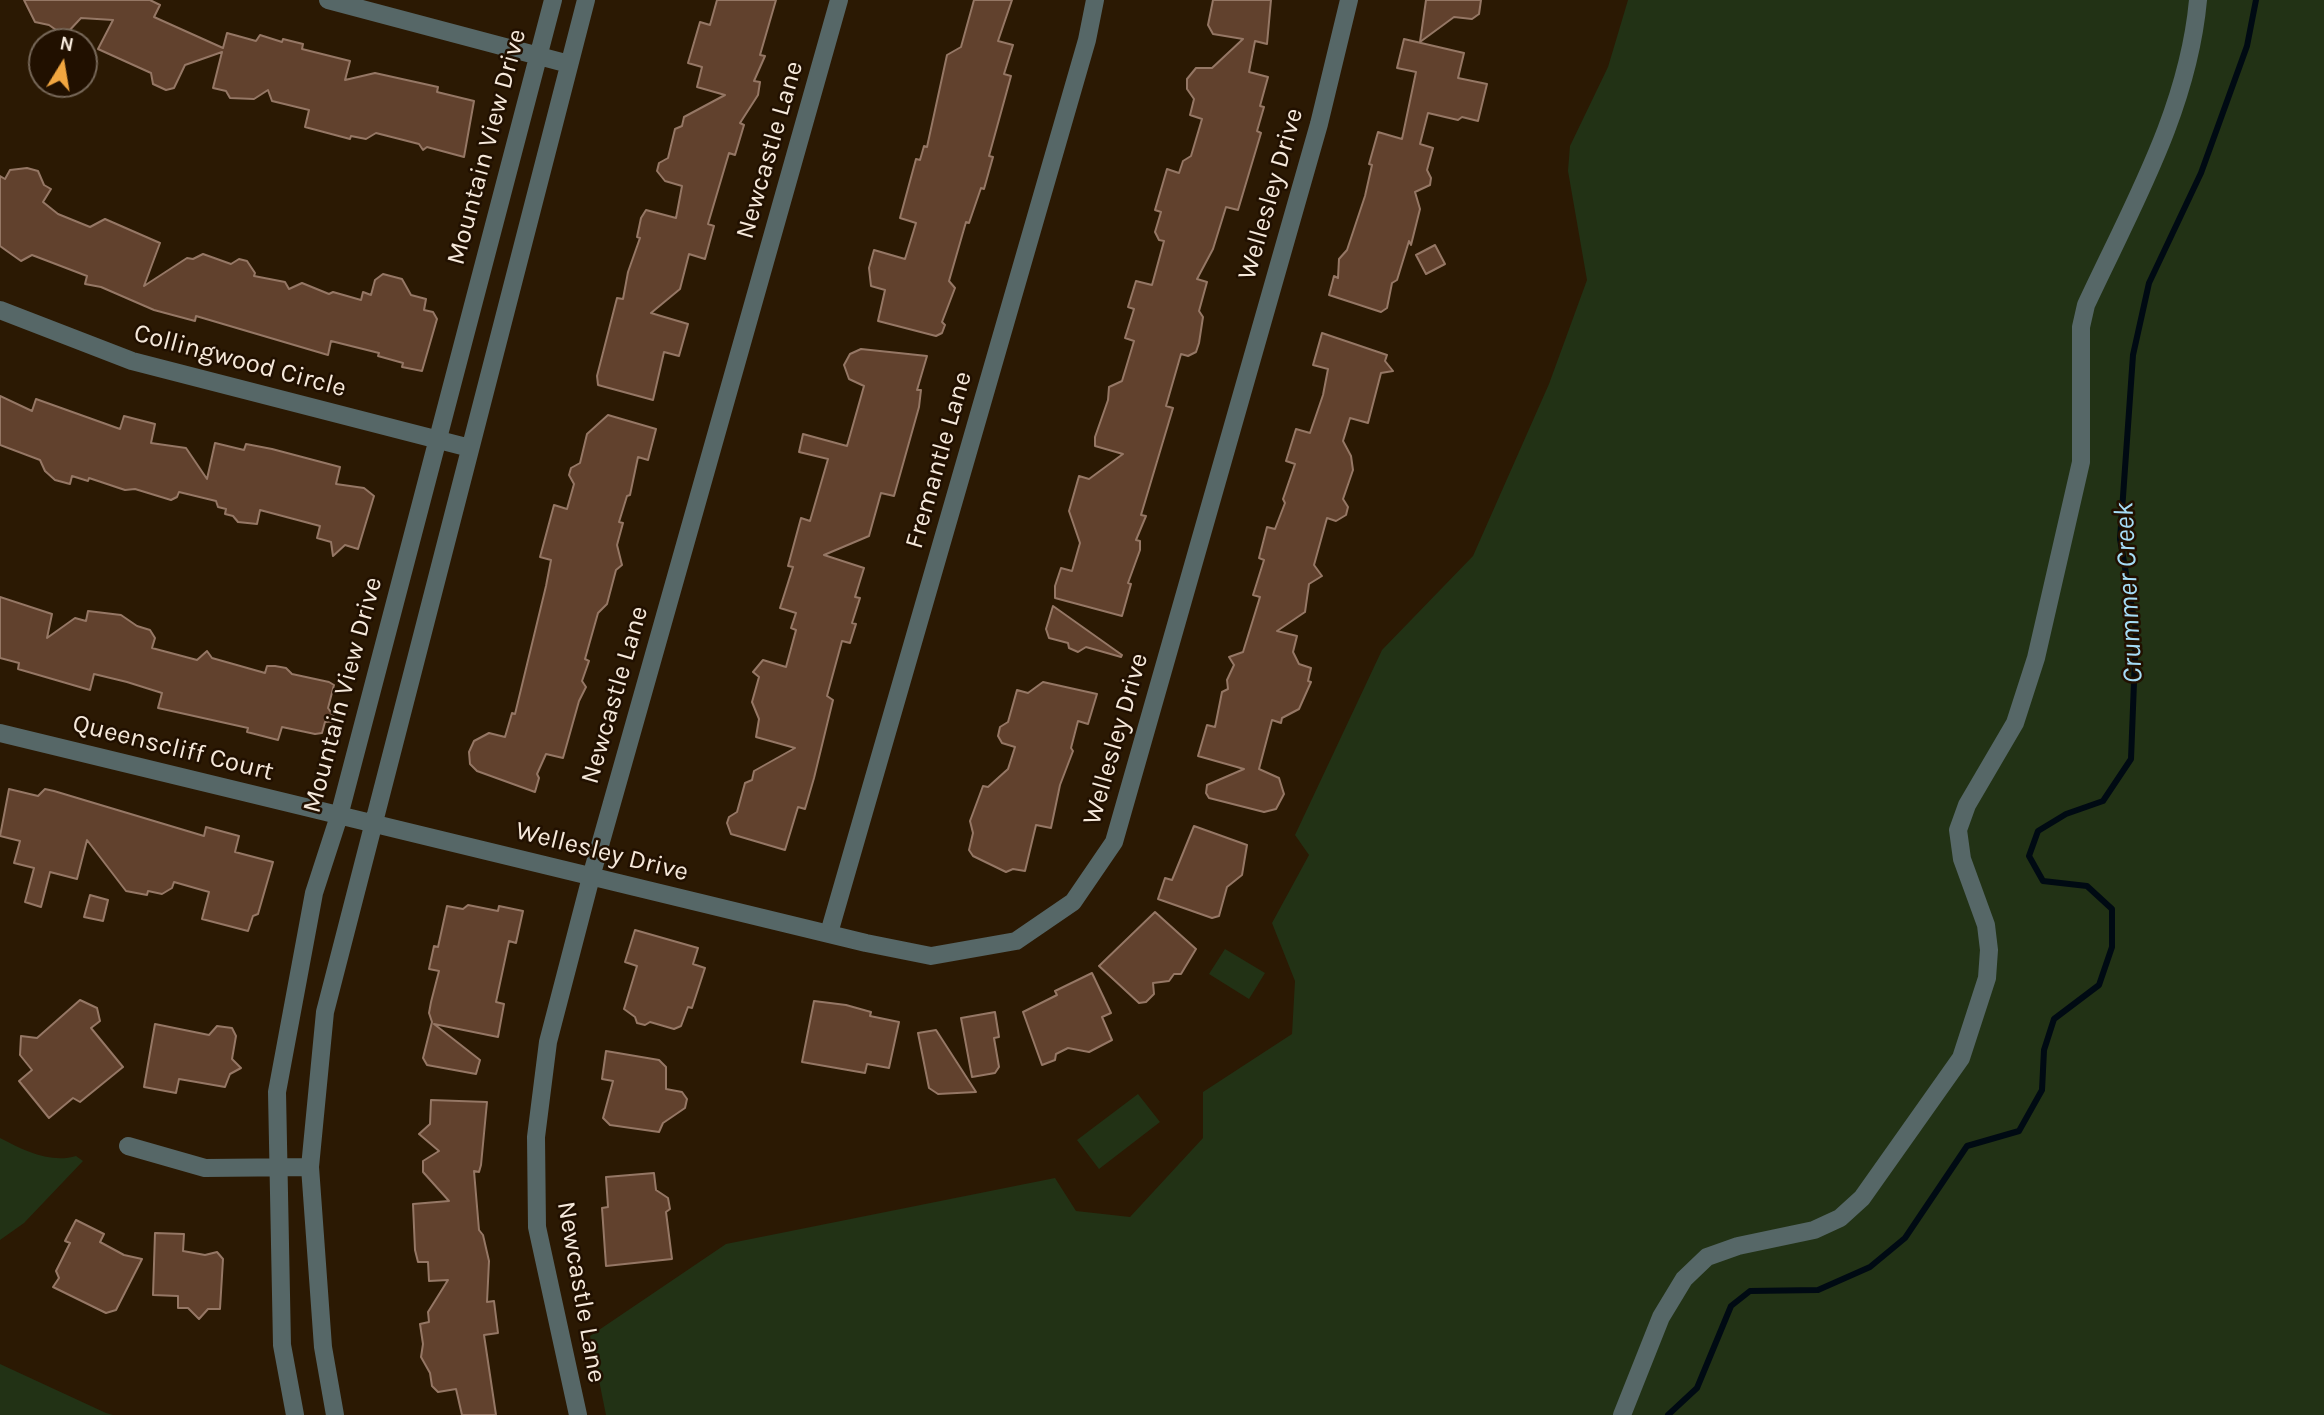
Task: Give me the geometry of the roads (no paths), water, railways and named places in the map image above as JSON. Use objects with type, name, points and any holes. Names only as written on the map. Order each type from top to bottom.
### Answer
[{"type":"street","points":[[328,0],[569,64]]},
{"type":"street","name":"Mountain View Drive","points":[[295,1415],[282,1345],[277,1167],[277,1092],[293,999],[314,894],[339,816],[553,0]]},
{"type":"street","points":[[335,1415],[323,1347],[310,1167],[325,1012],[586,0]]},
{"type":"street","name":"Newcastle Lane","points":[[578,1415],[537,1227],[536,1137],[548,1042],[591,877],[839,0]]},
{"type":"street","name":"Fremantle Lane","points":[[830,933],[1087,40],[1095,0]]},
{"type":"street","name":"Wellesley Drive","points":[[374,824],[931,956],[1016,941],[1073,902],[1114,842],[1319,124],[1349,0]]},
{"type":"street","points":[[1622,1415],[1661,1317],[1684,1279],[1707,1258],[1738,1246],[1814,1230],[1840,1217],[1862,1198],[1961,1058],[1987,978],[1989,950],[1986,925],[1962,859],[1958,830],[1967,805],[2015,723],[2036,658],[2081,462],[2081,327],[2086,305],[2175,115],[2195,34],[2198,0]]},
{"type":"street","name":"Collingwood Circle","points":[[0,310],[132,361],[470,448]]},
{"type":"street","name":"Queenscliff Court","points":[[0,733],[374,824]]},
{"type":"street","points":[[128,1146],[205,1168],[310,1167]]},
{"type":"waterway","name":"Crummer Creek","points":[[1668,1415],[1697,1388],[1731,1306],[1750,1291],[1818,1290],[1870,1267],[1905,1238],[1967,1146],[2019,1131],[2042,1090],[2044,1050],[2054,1019],[2099,985],[2112,947],[2112,909],[2087,886],[2043,881],[2029,856],[2038,831],[2066,814],[2103,801],[2131,759],[2136,631],[2120,539],[2133,355],[2149,283],[2201,173],[2247,46],[2256,0]]}]
